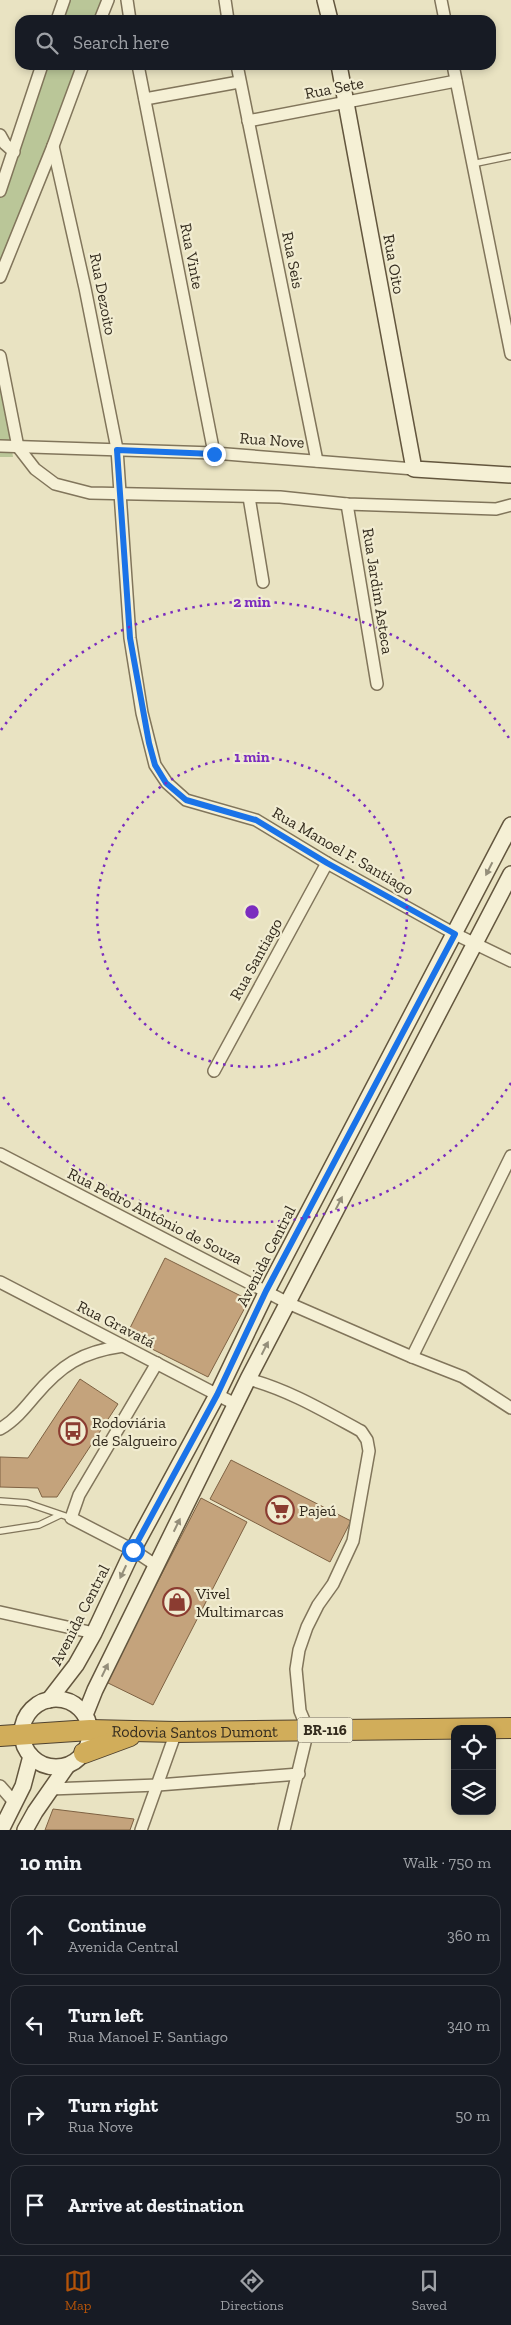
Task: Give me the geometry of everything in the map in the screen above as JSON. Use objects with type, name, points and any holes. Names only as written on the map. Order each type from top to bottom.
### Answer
[{"type":"highway","name":"Rodovia Santos Dumont","points":[[0,1736],[23,1734],[87,1722],[139,1732],[511,1728]]},
{"type":"highway","points":[[84,1753],[139,1732]]},
{"type":"street","points":[[59,15],[64,0]]},
{"type":"street","points":[[102,15],[108,0]]},
{"type":"street","points":[[127,0],[129,15]]},
{"type":"street","points":[[225,0],[227,15]]},
{"type":"street","points":[[326,0],[329,15]]},
{"type":"street","points":[[441,0],[444,15]]},
{"type":"street","points":[[0,191],[40,70]]},
{"type":"street","points":[[0,277],[53,146],[80,70]]},
{"type":"street","name":"Rua Vinte","points":[[139,70],[214,454]]},
{"type":"street","name":"Rua Seis","points":[[237,70],[317,461]]},
{"type":"street","name":"Rua Oito","points":[[340,70],[414,469]]},
{"type":"street","points":[[454,70],[511,354]]},
{"type":"street","name":"Rua Sete","points":[[248,121],[456,81]]},
{"type":"street","points":[[145,99],[240,82]]},
{"type":"street","points":[[0,135],[4,144],[14,152]]},
{"type":"street","name":"Rua Dezoito","points":[[53,146],[83,278],[117,450]]},
{"type":"street","points":[[0,356],[18,447],[35,469],[55,484],[90,493],[280,497],[347,504],[496,509],[511,506]]},
{"type":"street","name":"Rua Nove","points":[[0,446],[214,454],[511,475]]},
{"type":"street","name":"Rua Manoel F. Santiago","points":[[117,450],[130,638],[142,713],[155,765],[166,783],[186,800],[256,820],[327,863],[455,934],[511,961]]},
{"type":"street","points":[[250,497],[263,582]]},
{"type":"street","name":"Rua Jardim Asteca","points":[[347,504],[376,684]]},
{"type":"street","name":"Avenida Central","points":[[23,1734],[28,1715],[41,1703],[49,1700],[76,1666],[94,1634],[133,1550],[217,1395],[266,1291],[511,826]]},
{"type":"street","name":"Rua Santiago","points":[[214,1071],[327,863]]},
{"type":"street","points":[[26,1830],[50,1789],[67,1766],[84,1753],[89,1742],[87,1722],[95,1690],[248,1379],[511,874]]},
{"type":"street","name":"Rua Pedro Antônio de Souza","points":[[0,1154],[288,1302],[412,1357],[463,1377],[511,1408]]},
{"type":"street","points":[[412,1357],[511,1156]]},
{"type":"street","name":"Rua Gravatá","points":[[0,1282],[236,1405]]},
{"type":"street","points":[[0,1429],[17,1416],[64,1366],[98,1350],[123,1346]]},
{"type":"street","points":[[157,1363],[65,1516],[133,1550],[157,1566]]},
{"type":"street","points":[[248,1379],[270,1385],[298,1397],[361,1431],[367,1440],[369,1451],[353,1541],[333,1584],[318,1605],[298,1650],[296,1669],[300,1711],[308,1730],[284,1830]]},
{"type":"street","points":[[0,1612],[94,1634]]},
{"type":"street","points":[[49,1700],[59,1699],[69,1702],[87,1722]]},
{"type":"street","points":[[141,1830],[176,1732]]},
{"type":"street","points":[[23,1734],[26,1747],[31,1756],[46,1766],[67,1766]]},
{"type":"street","points":[[1,1830],[24,1786],[31,1756]]},
{"type":"street","points":[[50,1789],[158,1785],[298,1774]]},
{"type":"street","points":[[0,1786],[15,1803]]},
{"type":"lane","points":[[472,164],[511,156]]},
{"type":"lane","points":[[0,1501],[27,1503],[48,1508],[65,1516]]},
{"type":"lane","points":[[0,1531],[39,1525],[65,1516]]},
{"type":"green space","points":[[64,0],[106,0],[100,15],[59,15]]},
{"type":"green space","points":[[40,70],[78,70],[0,269],[0,186]]},
{"type":"green space","points":[[0,373],[13,457],[0,457]]},
{"type":"building","points":[[165,1258],[249,1300],[208,1377],[126,1336]]},
{"type":"building","name":"Rodoviária de Salgueiro","points":[[80,1379],[118,1404],[57,1497],[42,1497],[38,1488],[0,1487],[0,1457],[28,1458]]},
{"type":"building","name":"Pajeú","points":[[231,1460],[351,1521],[330,1562],[210,1499]]},
{"type":"building","name":"Vivel Multimarcas","points":[[201,1498],[247,1522],[153,1705],[106,1682]]},
{"type":"building","points":[[53,1809],[134,1819],[130,1830],[45,1830]]},
{"type":"place","name":"Rodoviária de Salgueiro","points":[[73,1431]]},
{"type":"place","name":"Pajeú","points":[[280,1510]]},
{"type":"place","name":"Vivel Multimarcas","points":[[177,1602]]},
{"type":"route","points":[[133,1550],[217,1395],[266,1291],[455,934],[327,863],[256,820],[186,800],[166,783],[155,765],[142,713],[130,638],[123,559],[117,450],[214,454]]}]
